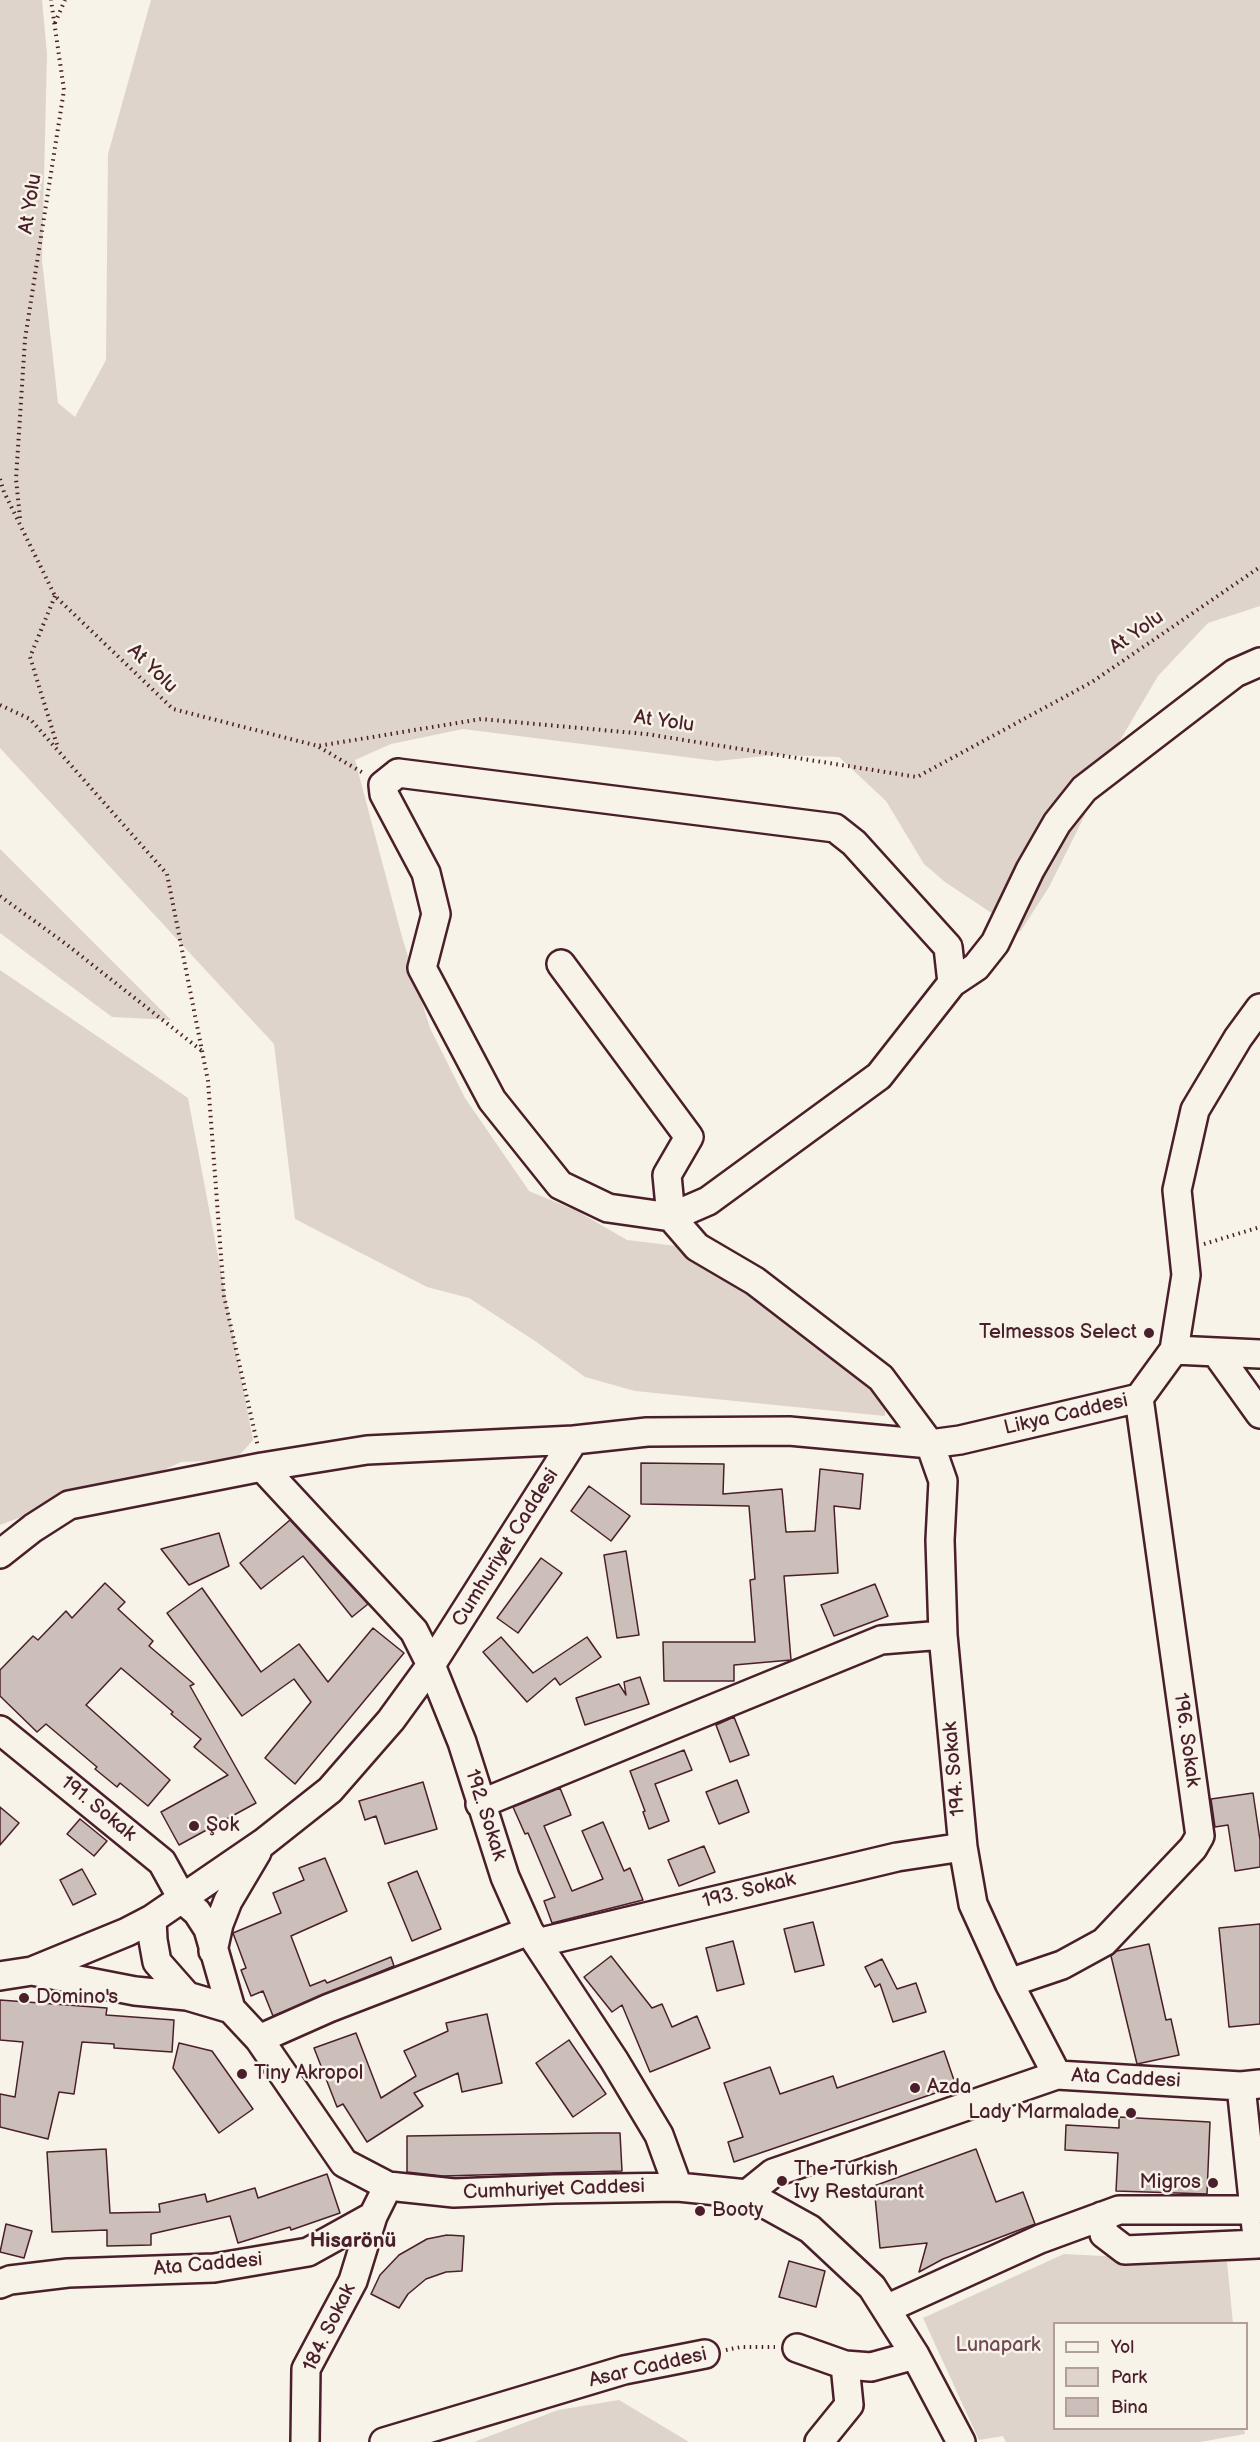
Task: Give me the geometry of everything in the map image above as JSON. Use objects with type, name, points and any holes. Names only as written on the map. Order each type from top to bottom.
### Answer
[{"type":"street","points":[[952,983],[948,947],[854,843],[835,828],[398,773],[383,785],[384,794],[426,873],[436,914],[422,968],[492,1100],[560,1185],[608,1208],[671,1217],[708,1202],[879,1076],[952,983],[976,967],[995,943],[1030,870],[1057,824],[1084,789],[1235,673],[1260,662]]},
{"type":"street","points":[[561,964],[689,1137],[667,1175],[671,1217]]},
{"type":"street","name":"Likya Caddesi","points":[[930,1444],[960,1440],[1139,1398],[1174,1350],[1186,1275],[1177,1190],[1195,1110],[1238,1038],[1260,1008]]},
{"type":"street","name":"194. Sokak","points":[[671,1217],[697,1247],[755,1281],[881,1378],[930,1444],[943,1481],[940,1540],[943,1635],[963,1847],[973,1904],[1009,1983],[1057,2075]]},
{"type":"street","points":[[1174,1350],[1217,1354],[1260,1354]]},
{"type":"street","points":[[1217,1354],[1260,1414]]},
{"type":"street","name":"196. Sokak","points":[[1009,1983],[1062,1965],[1104,1942],[1193,1848],[1200,1836],[1139,1398]]},
{"type":"street","points":[[0,1554],[33,1528],[69,1505],[262,1467],[367,1450],[574,1440],[647,1432],[789,1431],[930,1444]]},
{"type":"street","name":"Cumhuriyet Caddesi","points":[[0,1976],[32,1971],[127,1932],[152,1919],[183,1900],[263,1843],[330,1790],[391,1720],[431,1665],[574,1440]]},
{"type":"street","name":"192. Sokak","points":[[262,1467],[414,1631],[431,1665],[462,1742],[480,1804],[505,1876],[533,1937],[659,2135],[678,2187]]},
{"type":"street","points":[[480,1804],[881,1640],[943,1635]]},
{"type":"street","name":"191. Sokak","points":[[0,1730],[162,1862],[183,1900]]},
{"type":"street","points":[[187,1996],[200,1988],[208,1976],[219,1924],[228,1901],[263,1843]]},
{"type":"street","name":"193. Sokak","points":[[259,2039],[329,2008],[533,1937],[897,1857],[963,1847]]},
{"type":"street","name":"Cumhuriyet Caddesi","points":[[183,1900],[197,1912],[208,1929],[231,2009],[259,2039],[344,2163],[388,2186],[454,2193],[678,2187],[747,2194],[810,2229],[872,2287],[915,2355],[961,2442]]},
{"type":"street","points":[[152,1919],[157,1962],[187,1996]]},
{"type":"street","points":[[32,1971],[135,1991],[187,1996],[231,2009]]},
{"type":"street","name":"Ata Caddesi","points":[[747,2194],[772,2173],[1057,2075],[1251,2085]]},
{"type":"street","points":[[1102,2216],[1104,2234],[1125,2250],[1259,2253],[1254,2211],[1251,2085]]},
{"type":"street","points":[[373,2216],[388,2186]]},
{"type":"street","points":[[886,2309],[1040,2239],[1119,2210],[1254,2211]]},
{"type":"street","name":"Ata Caddesi","points":[[3,2278],[68,2273],[214,2268],[308,2253],[373,2216]]},
{"type":"street","name":"184. Sokak","points":[[305,2442],[306,2369],[353,2281],[373,2216]]},
{"type":"street","points":[[797,2348],[845,2365],[871,2367],[915,2355]]},
{"type":"street","name":"Asar Caddesi","points":[[384,2442],[624,2370],[705,2354]]},
{"type":"street","points":[[819,2442],[849,2405],[845,2365]]},
{"type":"path","name":"At Yolu","points":[[20,522],[16,479],[25,339],[64,90],[51,0]]},
{"type":"path","points":[[55,23],[65,0]]},
{"type":"path","points":[[0,479],[4,492],[55,596],[30,657],[58,751]]},
{"type":"path","name":"At Yolu","points":[[55,596],[173,709],[318,746],[481,719],[646,734],[917,777],[1092,682],[1260,567]]},
{"type":"path","points":[[0,705],[30,719],[167,874],[208,1081],[224,1296],[262,1467]]},
{"type":"path","points":[[318,746],[383,785]]},
{"type":"path","points":[[0,896],[66,944],[202,1052]]},
{"type":"path","points":[[1184,1250],[1260,1227]]},
{"type":"path","name":"Asar Caddesi","points":[[705,2354],[741,2347],[797,2348]]},
{"type":"green space","points":[[0,0],[42,0],[47,54],[42,260],[58,403],[75,417],[106,360],[108,154],[151,0],[1260,0],[1260,606],[1208,623],[1158,676],[1112,754],[1049,887],[1020,932],[945,882],[924,864],[886,801],[839,757],[774,755],[717,761],[463,729],[391,744],[355,760],[402,937],[430,1028],[465,1098],[529,1191],[577,1211],[627,1240],[677,1246],[737,1276],[885,1398],[885,1416],[635,1391],[585,1377],[469,1298],[427,1287],[295,1219],[274,1044],[0,748]]},
{"type":"green space","points":[[0,849],[171,1020],[112,1017],[0,933]]},
{"type":"green space","points":[[0,970],[188,1098],[253,1440],[235,1460],[181,1462],[129,1486],[95,1489],[0,1525]]},
{"type":"green space","name":"Lunapark","points":[[1064,2254],[1227,2262],[1233,2322],[1053,2322],[1053,2430],[1244,2430],[1245,2434],[1200,2442],[1006,2442],[1003,2436],[979,2440],[923,2318]]},
{"type":"green space","points":[[619,2400],[689,2442],[474,2442],[558,2410]]},
{"type":"building","points":[[641,1463],[724,1464],[723,1494],[782,1489],[786,1532],[815,1531],[820,1469],[863,1474],[860,1509],[834,1506],[838,1573],[784,1576],[791,1660],[734,1665],[734,1681],[664,1681],[663,1642],[755,1642],[750,1580],[755,1579],[749,1506],[641,1504]]},
{"type":"building","points":[[589,1486],[630,1516],[611,1541],[571,1511]]},
{"type":"building","points":[[290,1520],[368,1604],[352,1617],[303,1556],[261,1589],[240,1563]]},
{"type":"building","points":[[219,1533],[229,1566],[189,1585],[161,1549]]},
{"type":"building","points":[[626,1551],[639,1635],[617,1638],[604,1555]]},
{"type":"building","points":[[541,1558],[562,1573],[518,1633],[497,1618]]},
{"type":"building","points":[[105,1583],[125,1602],[118,1609],[153,1641],[149,1646],[194,1684],[190,1686],[256,1803],[179,1845],[161,1812],[228,1775],[194,1747],[201,1739],[121,1668],[86,1705],[170,1780],[148,1806],[120,1783],[117,1787],[46,1724],[37,1732],[0,1696],[0,1670],[33,1636],[38,1640],[66,1611],[72,1618]]},
{"type":"building","points":[[875,1584],[888,1616],[834,1636],[821,1605]]},
{"type":"building","points":[[202,1588],[261,1672],[299,1644],[328,1682],[373,1628],[404,1653],[295,1784],[265,1758],[311,1702],[294,1679],[242,1716],[167,1613]]},
{"type":"building","points":[[501,1637],[533,1673],[587,1637],[601,1657],[560,1685],[555,1678],[527,1702],[483,1652]]},
{"type":"building","points":[[640,1677],[649,1704],[585,1725],[576,1698],[619,1684],[626,1695],[624,1682]]},
{"type":"building","points":[[734,1717],[749,1755],[730,1762],[716,1725]]},
{"type":"building","points":[[684,1750],[692,1770],[655,1784],[669,1821],[649,1829],[643,1812],[645,1811],[630,1771]]},
{"type":"building","points":[[737,1780],[749,1812],[719,1824],[706,1792]]},
{"type":"building","points":[[423,1782],[437,1829],[385,1844],[376,1816],[365,1820],[359,1801]]},
{"type":"building","points":[[560,1788],[571,1815],[544,1826],[572,1891],[603,1879],[582,1831],[603,1822],[624,1871],[630,1868],[643,1900],[552,1923],[544,1901],[555,1897],[528,1833],[525,1834],[513,1807]]},
{"type":"building","points":[[1253,1793],[1260,1840],[1260,1867],[1235,1871],[1228,1825],[1215,1827],[1211,1799]]},
{"type":"building","points":[[0,1807],[19,1823],[0,1845]]},
{"type":"building","points":[[80,1819],[107,1841],[94,1856],[67,1834]]},
{"type":"building","points":[[704,1846],[715,1872],[679,1886],[668,1860]]},
{"type":"building","points":[[325,1858],[347,1911],[291,1936],[310,1986],[325,1980],[327,1983],[391,1957],[394,1966],[273,2016],[263,1991],[251,1996],[241,1970],[246,1968],[233,1933],[281,1913],[273,1893],[304,1880],[299,1868]]},
{"type":"building","points":[[82,1869],[96,1894],[73,1905],[60,1880]]},
{"type":"building","points":[[417,1871],[441,1929],[412,1941],[388,1883]]},
{"type":"building","points":[[813,1922],[824,1965],[795,1972],[784,1929]]},
{"type":"building","points":[[1260,1924],[1260,2024],[1229,2027],[1219,1928]]},
{"type":"building","points":[[733,1941],[744,1984],[717,1991],[706,1948]]},
{"type":"building","points":[[1149,1944],[1166,2020],[1171,2019],[1179,2055],[1137,2064],[1111,1956],[1117,1951]]},
{"type":"building","points":[[611,1956],[652,2008],[662,2004],[672,2027],[697,2016],[710,2048],[650,2072],[622,2005],[612,2012],[584,1977]]},
{"type":"building","points":[[882,1959],[897,1989],[916,1983],[926,2012],[893,2022],[880,1984],[875,1987],[865,1967]]},
{"type":"building","points":[[0,2000],[107,2008],[106,2015],[174,2020],[172,2052],[114,2048],[114,2044],[82,2042],[74,2094],[59,2092],[48,2139],[0,2127],[0,2094],[15,2097],[23,2042],[0,2040]]},
{"type":"building","points":[[487,2014],[502,2083],[462,2092],[458,2073],[414,2093],[423,2106],[367,2142],[343,2104],[337,2107],[314,2048],[356,2033],[381,2098],[416,2076],[404,2051],[448,2031],[446,2023]]},
{"type":"building","points":[[569,2040],[606,2094],[573,2117],[536,2063]]},
{"type":"building","points":[[179,2043],[212,2051],[253,2109],[219,2133],[173,2068]]},
{"type":"building","points":[[944,2051],[956,2086],[734,2162],[728,2142],[743,2137],[724,2083],[770,2067],[780,2094],[833,2076],[837,2088]]},
{"type":"building","points":[[1119,2117],[1210,2122],[1207,2194],[1116,2191],[1118,2153],[1065,2150],[1066,2125],[1119,2128]]},
{"type":"building","points":[[620,2133],[622,2171],[443,2176],[407,2172],[407,2136]]},
{"type":"building","points":[[106,2149],[110,2213],[160,2212],[159,2204],[205,2194],[207,2202],[255,2188],[258,2198],[327,2174],[340,2213],[291,2230],[290,2227],[238,2243],[230,2216],[151,2234],[151,2245],[107,2246],[107,2230],[52,2232],[47,2152]]},
{"type":"building","points":[[976,2149],[996,2202],[1023,2192],[1035,2224],[943,2259],[919,2272],[927,2243],[880,2248],[874,2186]]},
{"type":"building","points":[[6,2224],[32,2231],[24,2258],[0,2252]]},
{"type":"building","points":[[447,2235],[464,2236],[462,2271],[446,2272],[426,2279],[408,2294],[399,2308],[371,2294],[380,2275],[399,2255],[427,2239]]},
{"type":"building","points":[[789,2261],[825,2271],[816,2307],[779,2297]]},
{"type":"place","name":"Telmessos Select","points":[[1149,1333]]},
{"type":"place","name":"Şok","points":[[194,1826]]},
{"type":"place","name":"Domino's","points":[[24,1998]]},
{"type":"place","name":"Tiny Akropol","points":[[242,2074]]},
{"type":"place","name":"Azda","points":[[915,2088]]},
{"type":"place","name":"Lady Marmalade","points":[[1131,2113]]},
{"type":"place","name":"The Turkish Ivy Restaurant","points":[[782,2181]]},
{"type":"place","name":"Migros","points":[[1213,2183]]},
{"type":"place","name":"Booty","points":[[700,2211]]},
{"type":"district","name":"Hisarönü","points":[[353,2242]]}]
